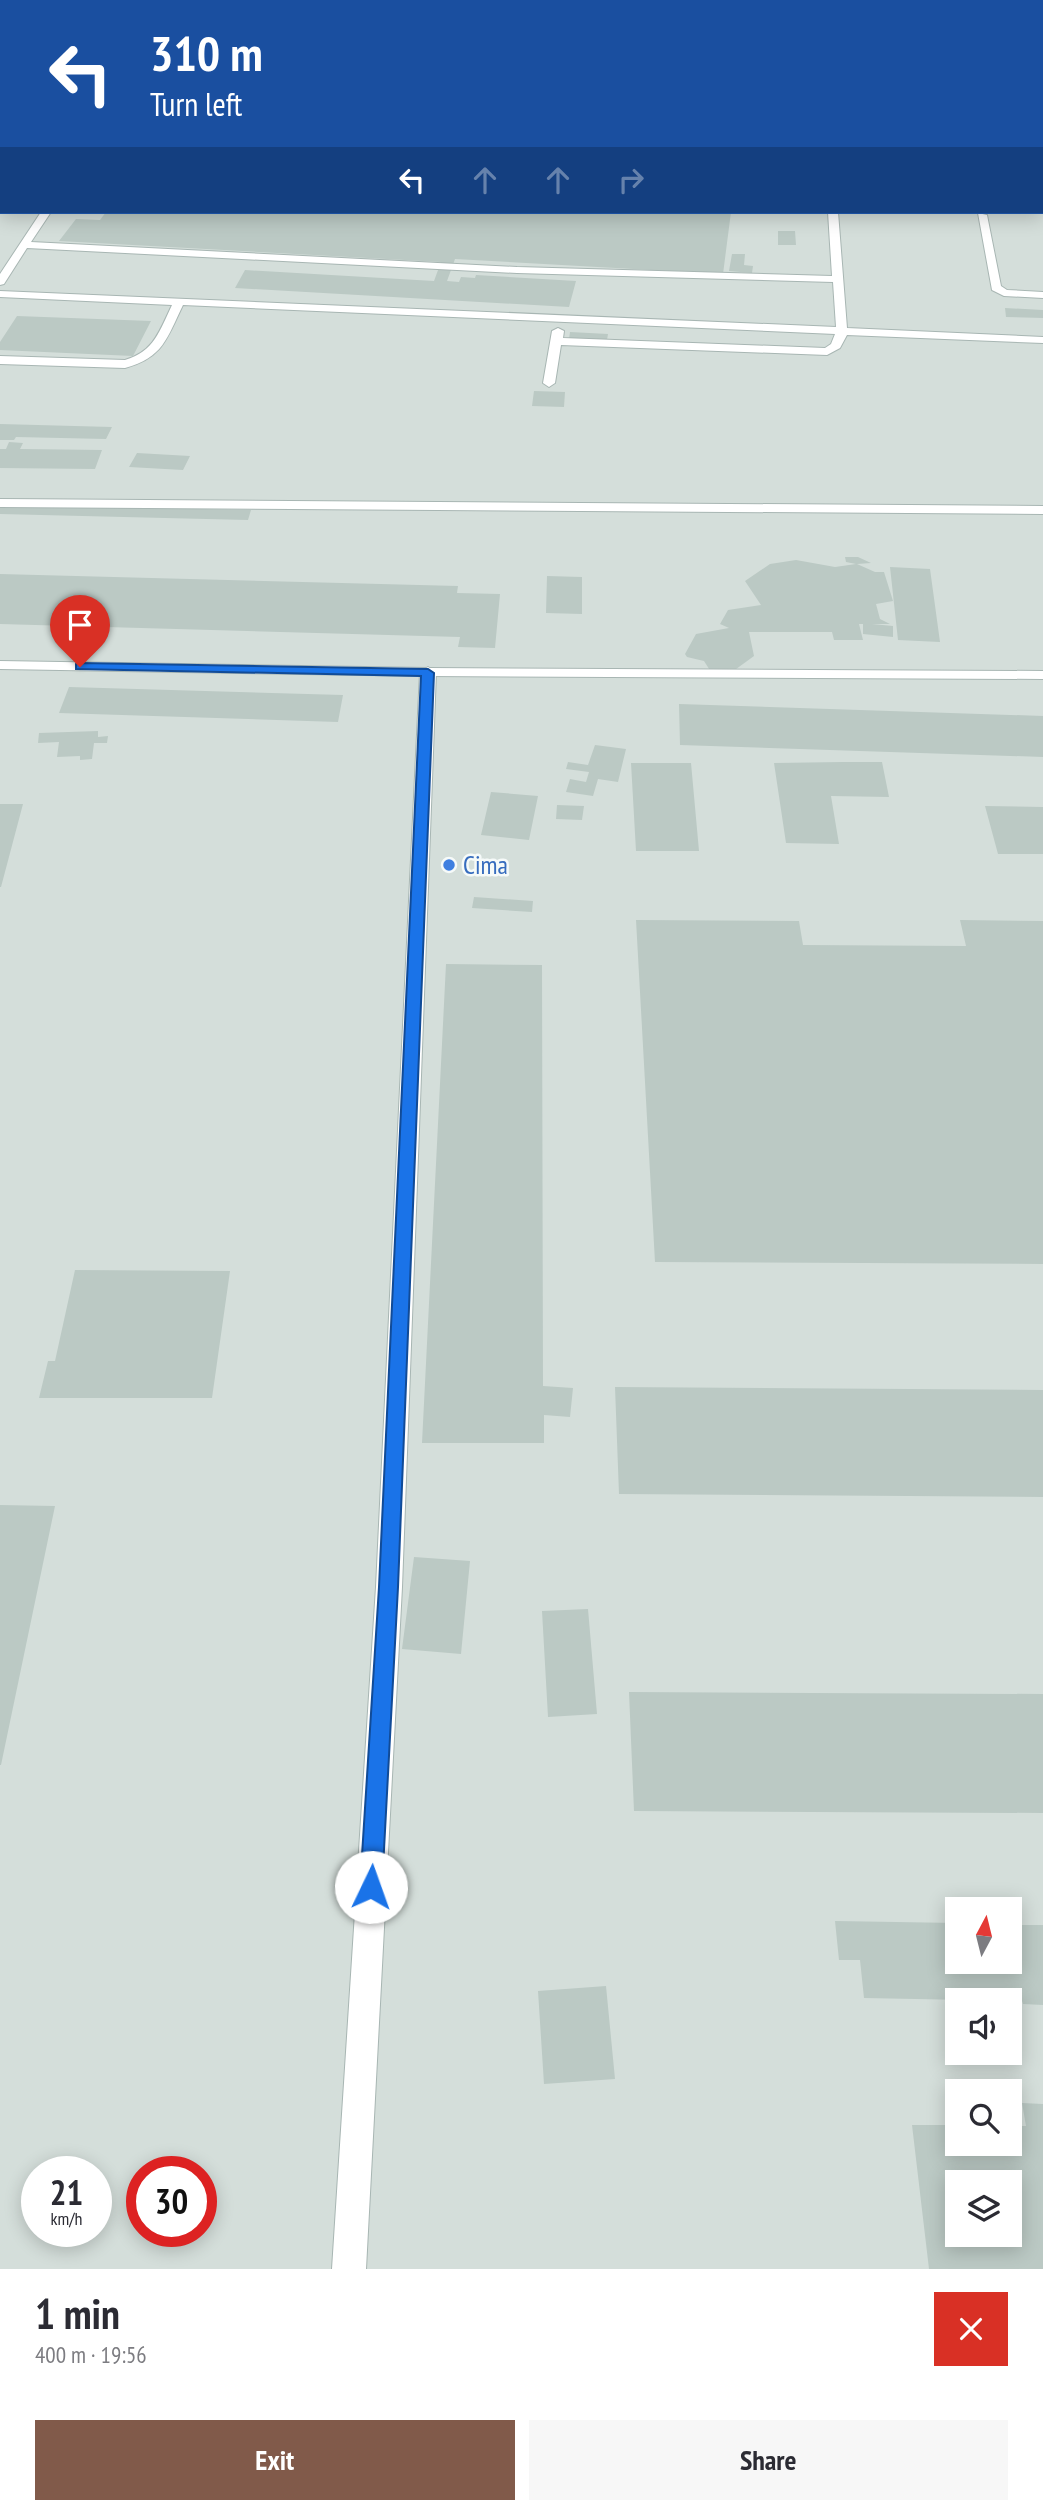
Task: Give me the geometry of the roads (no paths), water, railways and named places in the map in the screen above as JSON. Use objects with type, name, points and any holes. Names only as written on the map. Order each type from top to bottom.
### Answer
[{"type":"street","points":[[349,2269],[389,1587],[428,673]]},
{"type":"lane","points":[[0,282],[45,214]]},
{"type":"lane","points":[[556,341],[827,352],[835,346],[842,332],[834,214]]},
{"type":"lane","points":[[982,215],[996,288],[1004,293],[1043,295]]},
{"type":"lane","points":[[24,245],[517,270],[838,279]]},
{"type":"lane","points":[[0,294],[1043,340]]},
{"type":"lane","points":[[0,360],[124,364],[143,360],[154,352],[179,302]]},
{"type":"lane","points":[[549,383],[559,320]]},
{"type":"lane","points":[[0,503],[1043,510]]},
{"type":"lane","points":[[0,665],[428,673],[1043,675]]},
{"type":"place","name":"Cima","points":[[449,865]]}]
